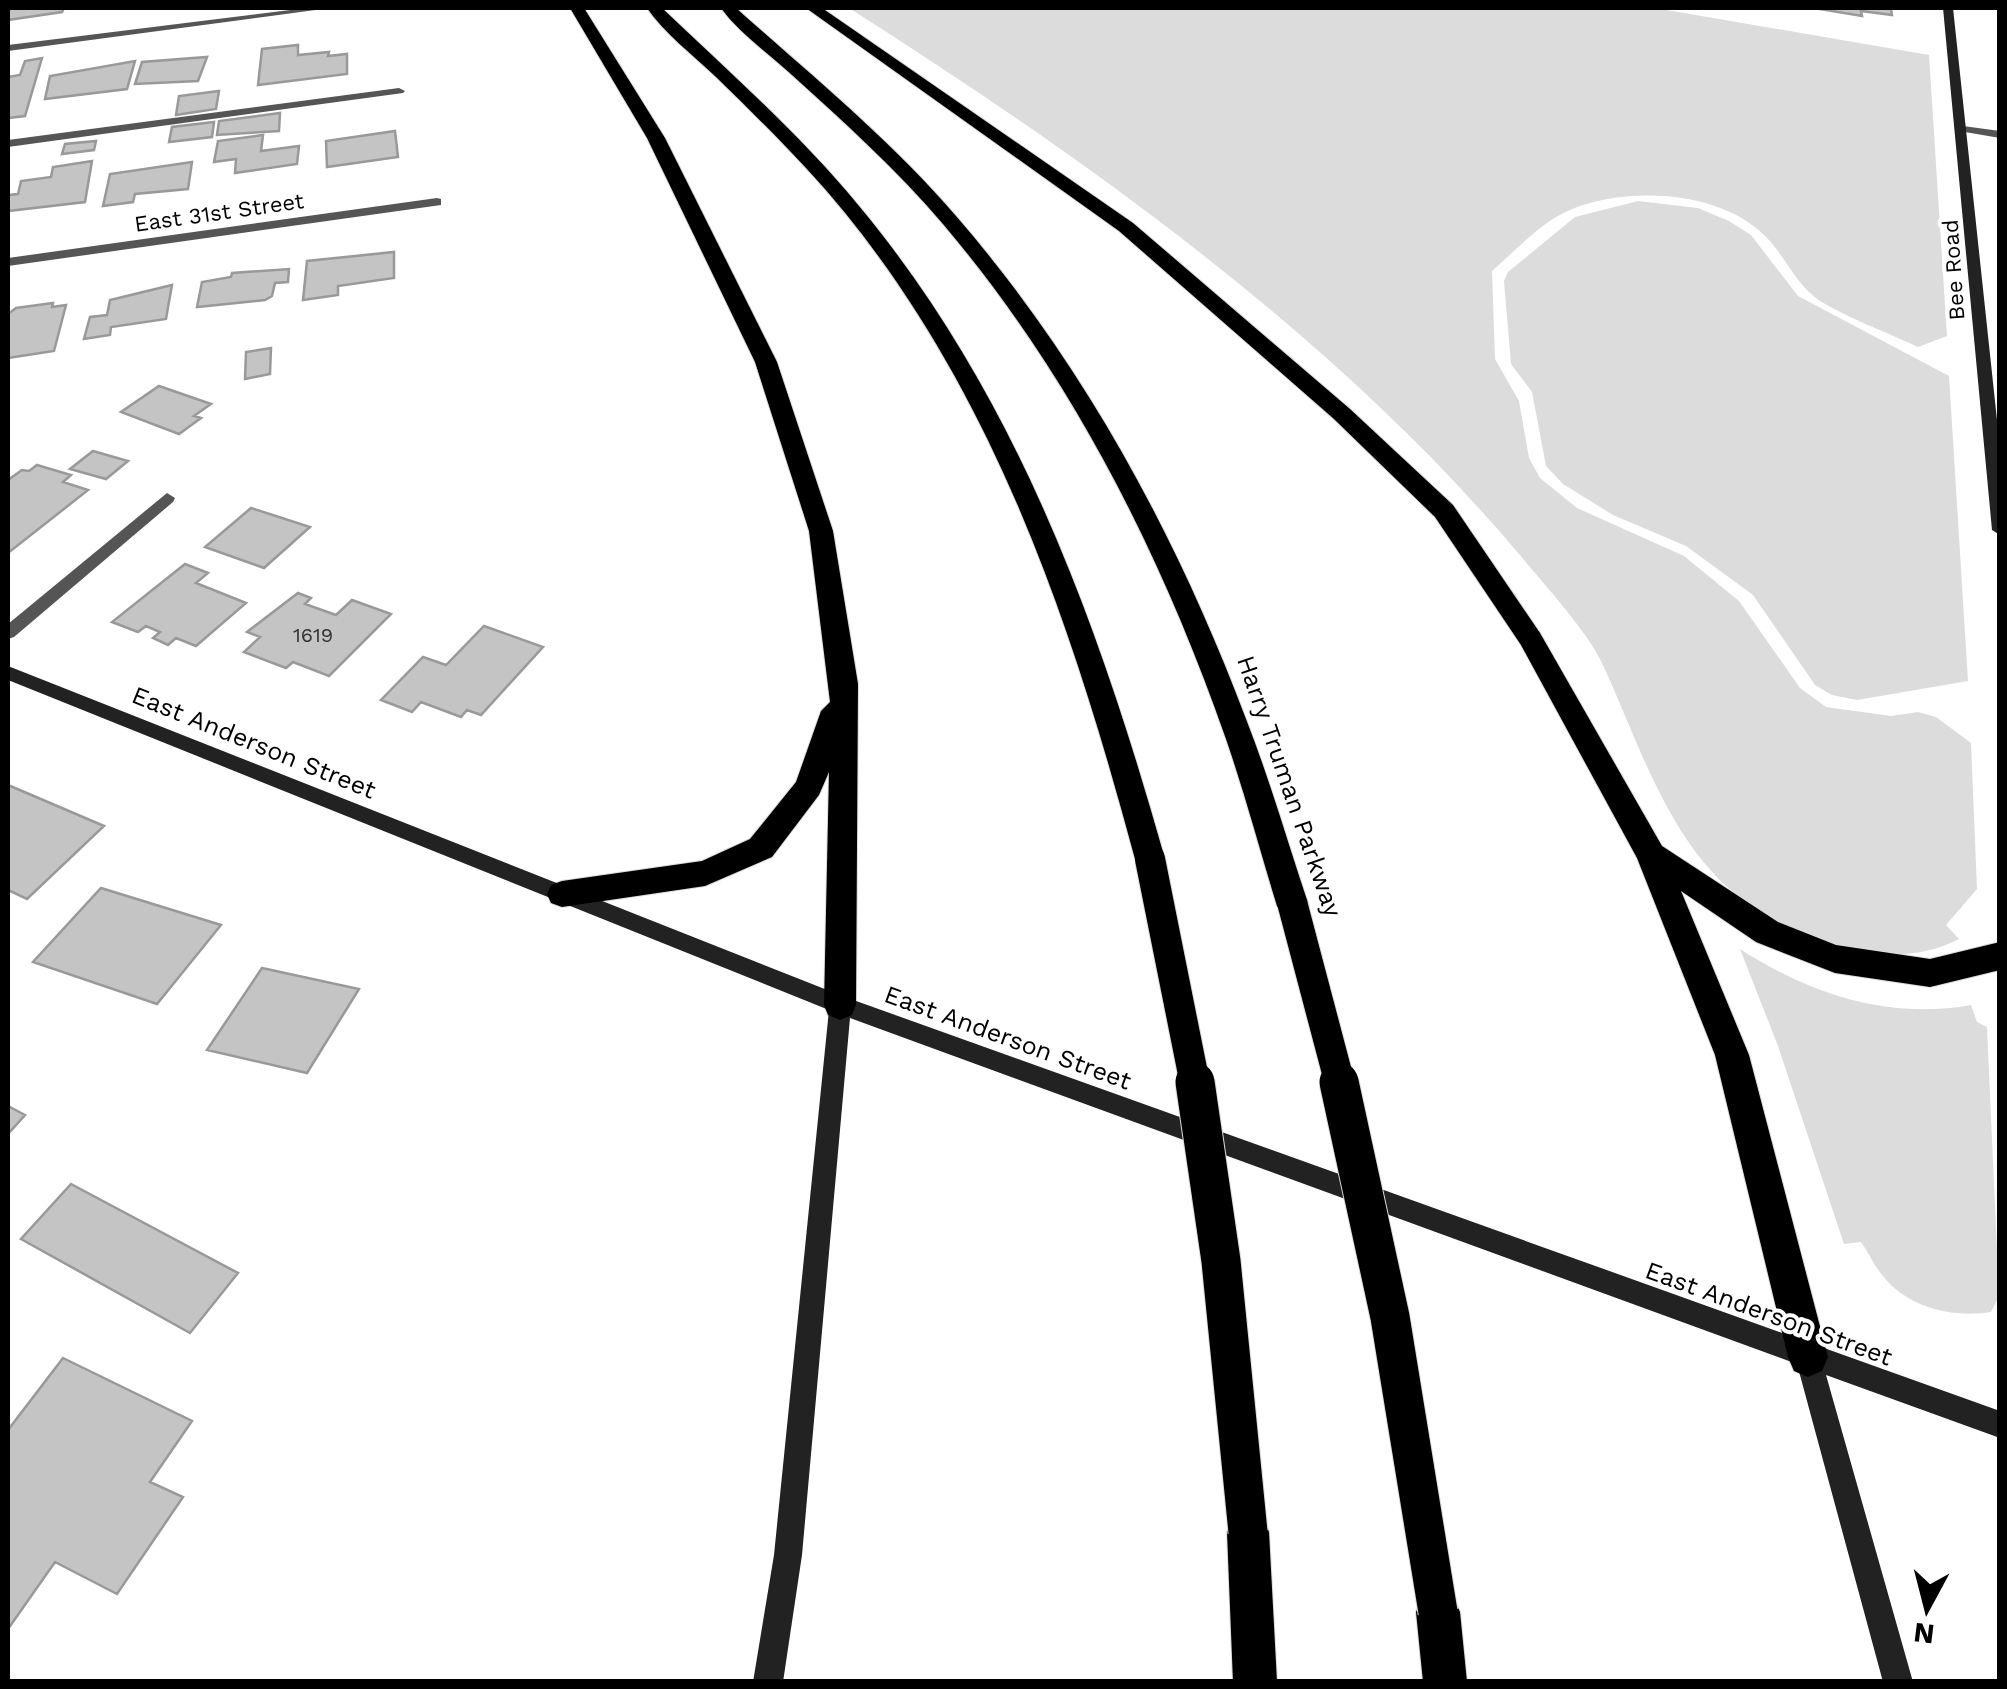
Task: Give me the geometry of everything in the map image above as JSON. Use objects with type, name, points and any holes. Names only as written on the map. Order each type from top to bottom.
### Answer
[{"type":"highway","points":[[576,8],[656,138],[766,362],[821,531],[844,684],[840,1005]]},
{"type":"highway","points":[[654,8],[770,123],[873,236],[976,387],[1026,487],[1072,600],[1113,719],[1150,858],[1187,1030],[1221,1261],[1248,1532],[1255,1682]]},
{"type":"highway","name":"Harry Truman Parkway","points":[[728,8],[948,218],[1062,369],[1121,470],[1176,584],[1232,717],[1293,906],[1340,1084],[1386,1298],[1438,1612],[1445,1682]]},
{"type":"highway","points":[[813,8],[1126,227],[1342,414],[1444,511],[1532,640],[1651,855],[1732,1056],[1808,1356]]},
{"type":"highway","points":[[562,894],[706,873],[762,848],[809,787],[844,684]]},
{"type":"highway","points":[[1651,855],[1767,932],[1835,959],[1930,973],[2000,956]]},
{"type":"main road","name":"Bee Road","points":[[1948,8],[1963,129],[1980,361],[2000,530]]},
{"type":"main road","name":"East Anderson Street","points":[[8,673],[840,1005],[2000,1425]]},
{"type":"main road","points":[[768,1682],[788,1555],[840,1005]]},
{"type":"main road","points":[[1808,1356],[1898,1682]]},
{"type":"street","points":[[8,48],[318,9]]},
{"type":"street","points":[[8,144],[399,91]]},
{"type":"street","points":[[1963,129],[2000,136]]},
{"type":"street","name":"East 31st Street","points":[[8,262],[437,202]]},
{"type":"street","points":[[1980,361],[2000,366]]},
{"type":"street","points":[[8,632],[167,498]]},
{"type":"shaded area","points":[[849,8],[1655,8],[1929,55],[1947,336],[1918,347],[1843,314],[1811,294],[1766,237],[1747,221],[1699,201],[1672,197],[1618,197],[1570,210],[1539,229],[1492,271],[1495,359],[1519,401],[1529,458],[1540,478],[1577,508],[1684,556],[1739,601],[1800,688],[1826,707],[1891,716],[1918,712],[1936,717],[1971,743],[1977,889],[1946,925],[1959,939],[1904,954],[1844,949],[1788,928],[1739,897],[1692,848],[1674,819],[1586,636],[1447,474],[1370,398],[1205,256],[1029,127]]},
{"type":"shaded area","points":[[1638,201],[1698,208],[1729,221],[1751,235],[1798,296],[1949,376],[1968,681],[1857,700],[1832,695],[1815,685],[1753,595],[1686,546],[1613,515],[1563,484],[1546,466],[1532,392],[1511,364],[1504,281],[1508,272],[1575,217]]},
{"type":"shaded area","points":[[1740,949],[1794,979],[1850,1000],[1909,1009],[1971,1005],[1977,1022],[1987,1027],[1999,1296],[1991,1312],[1947,1312],[1918,1303],[1893,1287],[1861,1242],[1844,1244],[1778,1046]]},
{"type":"building","points":[[8,8],[64,8],[62,12],[8,20]]},
{"type":"building","points":[[1814,8],[1881,8],[1891,9],[1892,15],[1861,11],[1862,16]]},
{"type":"building","points":[[298,45],[298,55],[347,54],[347,74],[258,85],[262,49]]},
{"type":"building","points":[[207,57],[198,81],[135,84],[142,62]]},
{"type":"building","points":[[42,58],[25,116],[8,118],[8,77],[20,75],[25,61]]},
{"type":"building","points":[[135,61],[127,89],[45,99],[50,76]]},
{"type":"building","points":[[219,91],[216,109],[176,115],[179,96]]},
{"type":"building","points":[[280,113],[279,131],[217,135],[219,121]]},
{"type":"building","points":[[214,122],[212,137],[169,142],[172,127]]},
{"type":"building","points":[[395,131],[398,157],[327,167],[326,141]]},
{"type":"building","points":[[263,135],[261,151],[299,146],[297,164],[235,173],[236,159],[214,162],[218,141]]},
{"type":"building","points":[[96,141],[94,150],[62,154],[65,144]]},
{"type":"building","points":[[92,161],[85,202],[8,211],[9,195],[18,194],[21,181],[51,177],[53,167]]},
{"type":"building","points":[[192,162],[188,189],[135,194],[133,202],[103,206],[110,174]]},
{"type":"building","points":[[394,252],[394,278],[338,286],[338,295],[303,300],[307,261]]},
{"type":"building","points":[[289,269],[288,282],[275,283],[272,296],[265,300],[197,307],[202,282],[231,277],[232,273]]},
{"type":"building","points":[[172,285],[166,319],[111,327],[110,335],[84,339],[90,317],[107,315],[110,300]]},
{"type":"building","points":[[53,303],[52,307],[66,305],[54,351],[8,358],[8,314],[16,308]]},
{"type":"building","points":[[271,348],[270,374],[245,379],[246,352]]},
{"type":"building","points":[[159,386],[211,404],[194,416],[201,418],[179,434],[121,412]]},
{"type":"building","points":[[93,451],[128,461],[106,479],[70,469]]},
{"type":"building","points":[[37,465],[71,475],[63,482],[88,490],[8,553],[8,480]]},
{"type":"building","points":[[251,508],[310,527],[264,568],[205,547]]},
{"type":"building","points":[[185,564],[208,573],[196,583],[246,603],[196,646],[176,638],[168,645],[153,638],[160,632],[146,626],[138,632],[112,622]]},
{"type":"building","points":[[298,593],[311,598],[305,604],[336,615],[352,600],[391,614],[329,676],[293,662],[286,668],[244,652],[260,637],[247,632]]},
{"type":"building","points":[[484,626],[543,647],[481,715],[467,710],[461,717],[421,702],[412,712],[381,700],[423,657],[446,665]]},
{"type":"building","points":[[8,785],[104,826],[27,899],[8,890]]},
{"type":"building","points":[[101,888],[221,925],[157,1004],[33,962]]},
{"type":"building","points":[[262,968],[359,989],[307,1073],[207,1050]]},
{"type":"building","points":[[8,1106],[25,1115],[8,1134]]},
{"type":"building","points":[[71,1184],[238,1273],[190,1333],[21,1239]]},
{"type":"building","points":[[63,1358],[192,1421],[150,1482],[183,1497],[117,1594],[55,1562],[8,1629],[8,1430]]}]
